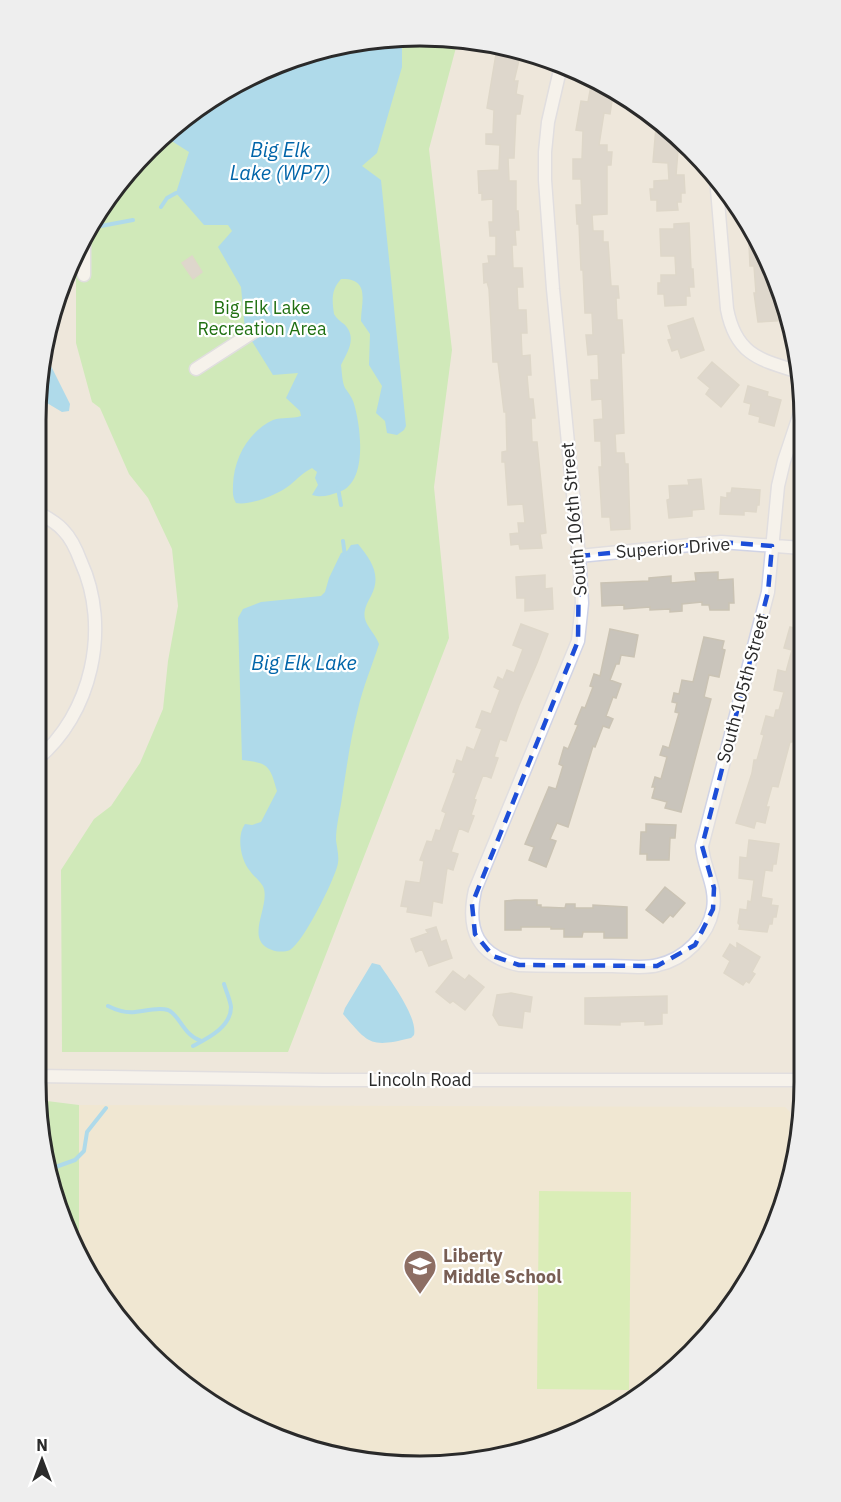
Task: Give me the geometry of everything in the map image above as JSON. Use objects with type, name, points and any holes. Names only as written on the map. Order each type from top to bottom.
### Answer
[{"type":"street","name":"South 106th Street","points":[[483,947],[475,934],[472,919],[475,890],[578,641],[582,603],[544,180],[548,122],[559,73]]},
{"type":"street","points":[[717,194],[730,327],[738,341],[748,351],[762,360],[791,369]]},
{"type":"street","points":[[84,257],[84,275]]},
{"type":"street","points":[[196,369],[261,327]]},
{"type":"street","name":"South 105th Street","points":[[483,947],[494,956],[519,966],[657,966],[680,957],[695,945],[707,926],[713,909],[714,888],[702,858],[702,846],[768,592],[778,486],[794,431]]},
{"type":"street","points":[[46,517],[65,531],[87,574],[93,598],[94,627],[93,661],[84,693],[68,724],[46,752]]},
{"type":"street","name":"Superior Drive","points":[[579,556],[721,542],[794,547]]},
{"type":"street","name":"Lincoln Road","points":[[46,1076],[312,1080],[794,1080]]},
{"type":"highlighted area","points":[[721,542],[772,546],[768,592],[702,846],[714,888],[713,909],[695,945],[657,966],[519,965],[493,956],[475,934],[472,904],[578,641],[579,556]]},
{"type":"shaded area","name":"Liberty Middle School","points":[[79,1105],[785,1107],[790,1112],[790,1136],[782,1178],[766,1225],[731,1289],[702,1328],[667,1363],[607,1405],[586,1417],[541,1436],[493,1448],[420,1456],[372,1452],[300,1436],[255,1417],[193,1378],[156,1346],[139,1328],[110,1289],[79,1234]]},
{"type":"green space","name":"Big Elk Lake Recreation Area","points":[[396,47],[456,48],[429,149],[452,350],[434,487],[449,638],[288,1052],[62,1052],[61,870],[94,819],[111,806],[140,763],[163,709],[168,661],[178,606],[172,549],[148,498],[129,474],[100,408],[92,402],[76,343],[76,275],[85,255],[110,213],[139,174],[174,139],[193,124],[255,85],[300,66],[324,59]]},
{"type":"green space","points":[[47,1101],[79,1105],[79,1234],[59,1178]]},
{"type":"green space","points":[[539,1191],[631,1192],[629,1390],[537,1389]]},
{"type":"water","name":"Big Elk Lake (WP7)","points":[[402,47],[402,67],[377,153],[362,166],[381,180],[406,426],[397,435],[387,433],[385,421],[376,413],[382,386],[369,365],[370,334],[361,321],[363,299],[361,287],[357,282],[341,279],[333,295],[334,314],[350,334],[350,345],[341,365],[344,386],[357,414],[360,453],[355,478],[348,487],[339,492],[326,496],[312,495],[318,485],[315,478],[317,472],[312,468],[272,495],[249,503],[236,503],[233,494],[234,475],[244,447],[256,431],[273,420],[301,416],[300,411],[286,398],[298,373],[273,375],[245,330],[241,287],[218,247],[232,231],[228,225],[204,225],[176,193],[189,152],[172,141],[213,110],[255,85],[300,66],[324,59]]},
{"type":"water","points":[[51,366],[70,404],[69,411],[62,412],[47,403]]},
{"type":"water","name":"Big Elk Lake","points":[[358,544],[371,562],[375,575],[374,588],[366,607],[365,619],[379,644],[360,701],[350,744],[336,831],[338,864],[324,898],[303,936],[290,950],[276,951],[264,945],[260,939],[258,932],[265,897],[264,889],[247,867],[240,842],[245,824],[252,825],[261,822],[277,791],[267,767],[242,760],[238,618],[243,609],[261,602],[321,596],[325,592],[341,553],[347,551],[351,545]]},
{"type":"water","points":[[372,963],[380,965],[408,1009],[414,1027],[414,1035],[411,1038],[387,1043],[371,1041],[359,1032],[343,1014]]},
{"type":"building","points":[[496,55],[519,60],[514,81],[518,81],[516,94],[523,96],[520,114],[516,114],[514,158],[508,158],[509,181],[516,181],[516,211],[518,211],[519,230],[515,230],[516,245],[512,245],[513,268],[522,268],[523,287],[517,287],[518,310],[526,310],[527,333],[521,333],[522,356],[530,355],[531,375],[527,375],[529,399],[533,399],[535,418],[531,418],[532,442],[537,442],[546,533],[540,534],[542,548],[520,549],[519,544],[511,545],[510,534],[519,533],[518,523],[525,523],[523,504],[508,505],[505,462],[502,462],[502,452],[507,451],[506,412],[504,412],[498,362],[493,362],[489,289],[487,282],[484,283],[483,264],[489,263],[488,256],[496,256],[496,236],[490,236],[489,222],[493,222],[493,199],[482,200],[482,192],[479,193],[478,171],[499,170],[500,145],[486,144],[486,134],[493,134],[494,110],[487,108]]},
{"type":"building","points":[[591,88],[612,100],[610,114],[604,113],[599,145],[607,145],[607,152],[612,152],[611,165],[607,165],[607,214],[592,215],[593,231],[603,231],[603,242],[608,242],[611,286],[618,286],[617,320],[622,320],[624,353],[621,353],[624,433],[615,434],[616,453],[624,453],[625,464],[628,464],[630,529],[611,530],[610,517],[602,517],[599,467],[602,467],[601,441],[595,441],[594,420],[603,419],[602,399],[592,400],[591,380],[599,380],[598,354],[588,355],[586,335],[593,335],[592,313],[585,313],[576,205],[582,205],[581,179],[573,179],[573,159],[582,159],[583,131],[576,130],[581,101],[588,102]]},
{"type":"building","points":[[656,130],[680,151],[676,175],[684,175],[685,193],[681,193],[681,202],[677,202],[678,210],[657,211],[657,200],[651,200],[650,189],[654,189],[654,181],[669,180],[668,163],[653,162]]},
{"type":"building","points":[[689,223],[694,287],[689,287],[690,296],[686,296],[686,305],[665,306],[664,294],[658,294],[658,283],[661,283],[661,275],[676,275],[675,256],[661,256],[660,229],[674,229],[674,224]]},
{"type":"building","points":[[749,244],[766,277],[781,321],[758,322],[754,293],[756,293],[754,266],[750,266]]},
{"type":"building","points":[[192,256],[202,272],[193,279],[182,263]]},
{"type":"building","points":[[693,318],[704,350],[681,358],[678,349],[672,351],[668,340],[672,339],[668,326]]},
{"type":"building","points":[[712,362],[739,385],[721,407],[706,394],[710,388],[698,378]]},
{"type":"building","points":[[748,386],[768,392],[767,396],[781,400],[774,426],[759,422],[760,417],[749,414],[751,404],[744,402]]},
{"type":"building","points":[[701,479],[704,509],[692,510],[692,516],[669,518],[667,500],[670,499],[669,486],[689,485],[688,480]]},
{"type":"building","points":[[732,488],[760,490],[756,512],[744,511],[744,515],[720,514],[721,497],[727,498],[727,493],[731,493]]},
{"type":"building","points":[[718,572],[718,580],[733,579],[734,603],[729,603],[729,610],[710,610],[709,605],[702,605],[702,602],[682,604],[682,611],[670,612],[670,609],[650,610],[650,607],[624,609],[624,605],[602,606],[601,583],[649,581],[649,578],[671,576],[671,583],[696,581],[695,573]]},
{"type":"building","points":[[545,575],[545,589],[552,588],[553,609],[525,611],[525,598],[517,598],[516,577]]},
{"type":"building","points":[[521,624],[548,634],[506,741],[500,739],[494,757],[498,758],[491,778],[483,775],[474,799],[476,800],[471,815],[474,816],[468,832],[459,828],[451,852],[458,854],[453,870],[447,868],[442,903],[433,901],[431,916],[407,912],[408,907],[401,906],[406,881],[420,883],[424,861],[420,860],[427,841],[432,842],[436,830],[440,831],[446,813],[442,811],[456,773],[453,772],[457,760],[462,762],[467,747],[474,750],[482,729],[476,727],[482,711],[491,714],[500,690],[494,687],[498,677],[503,680],[507,670],[514,673],[523,649],[513,645]]},
{"type":"building","points":[[790,627],[794,628],[794,735],[778,787],[772,786],[766,807],[769,807],[765,823],[756,821],[754,828],[736,823],[754,760],[757,760],[764,735],[761,734],[766,716],[774,718],[784,692],[774,690],[778,670],[786,672],[792,650],[784,648]]},
{"type":"building","points":[[610,629],[638,635],[634,657],[621,655],[619,664],[616,664],[610,680],[621,684],[606,716],[613,719],[609,728],[603,726],[595,747],[593,746],[568,827],[557,823],[550,839],[556,841],[546,867],[529,860],[534,847],[525,844],[549,787],[556,789],[563,766],[559,764],[564,747],[568,749],[578,725],[575,724],[582,707],[585,708],[593,687],[590,686],[594,674],[600,676]]},
{"type":"building","points":[[704,637],[724,641],[722,649],[725,650],[719,677],[709,675],[704,697],[711,699],[681,812],[665,808],[667,802],[652,798],[655,787],[652,787],[655,777],[661,779],[667,757],[660,755],[663,746],[669,748],[679,713],[675,712],[677,703],[672,702],[674,693],[679,694],[682,680],[693,682]]},
{"type":"building","points":[[646,824],[676,825],[675,838],[670,838],[669,860],[647,860],[647,854],[640,854],[641,832],[646,832]]},
{"type":"building","points":[[749,840],[779,844],[776,864],[773,864],[772,871],[765,870],[761,897],[772,899],[771,905],[778,906],[776,917],[773,917],[767,932],[739,929],[740,909],[747,910],[748,901],[751,902],[754,880],[739,878],[740,857],[747,858]]},
{"type":"building","points":[[665,887],[685,903],[673,917],[670,915],[663,923],[646,910]]},
{"type":"building","points":[[537,900],[537,905],[541,907],[565,908],[566,904],[575,904],[575,908],[593,908],[593,905],[627,907],[627,938],[604,938],[604,932],[583,932],[582,937],[564,937],[564,929],[551,929],[551,927],[521,927],[521,930],[505,930],[505,901]]},
{"type":"building","points":[[436,927],[441,942],[446,940],[452,958],[429,966],[422,949],[416,952],[411,939],[428,933],[426,930]]},
{"type":"building","points":[[737,943],[760,957],[752,972],[755,974],[749,983],[746,981],[743,985],[724,973],[730,961],[723,956],[730,944],[737,949]]},
{"type":"building","points":[[453,971],[465,980],[469,975],[484,987],[465,1010],[453,1001],[450,1003],[436,992]]},
{"type":"building","points":[[511,993],[532,997],[530,1012],[524,1011],[522,1028],[499,1025],[493,1015],[497,995]]},
{"type":"building","points":[[667,996],[667,1013],[662,1013],[662,1024],[645,1025],[645,1021],[620,1022],[620,1025],[585,1024],[585,998]]},
{"type":"waterway","points":[[161,207],[167,198],[176,193]]},
{"type":"waterway","points":[[102,226],[133,220]]},
{"type":"waterway","points":[[338,488],[341,505]]},
{"type":"waterway","points":[[343,541],[345,556]]},
{"type":"waterway","points":[[193,1046],[218,1031],[227,1020],[231,1007],[224,984]]},
{"type":"waterway","points":[[108,1006],[128,1012],[168,1010],[176,1016],[190,1034],[201,1041]]},
{"type":"waterway","points":[[57,1167],[75,1160],[84,1151],[87,1132],[106,1108]]},
{"type":"place","name":"Liberty Middle School","points":[[420,1295]]}]
